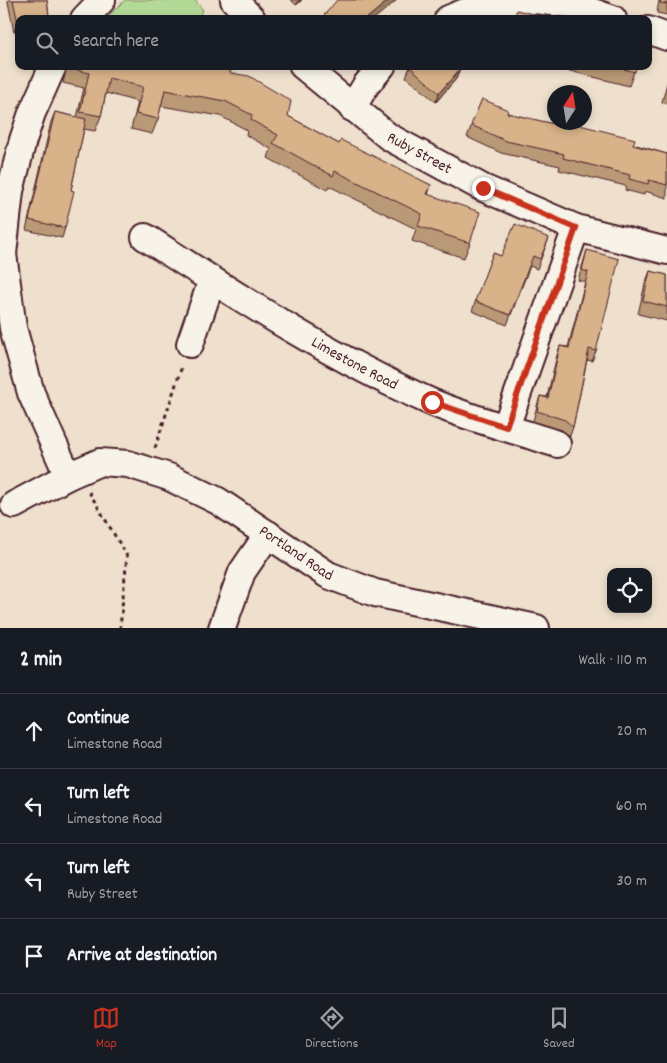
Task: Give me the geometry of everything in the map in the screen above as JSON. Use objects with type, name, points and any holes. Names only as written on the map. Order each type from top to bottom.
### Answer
[{"type":"street","points":[[234,0],[248,15]]},
{"type":"street","points":[[456,15],[465,10],[500,1],[534,0],[570,4],[602,15]]},
{"type":"street","points":[[652,31],[667,37]]},
{"type":"street","points":[[51,70],[22,140],[10,192],[3,254],[13,328],[31,393],[73,474]]},
{"type":"street","name":"Ruby Street","points":[[308,70],[389,138],[483,188],[576,228],[667,251]]},
{"type":"street","points":[[352,108],[366,85],[379,70]]},
{"type":"street","points":[[506,427],[576,228]]},
{"type":"street","name":"Limestone Road","points":[[145,237],[212,280],[346,360],[432,402],[557,444]]},
{"type":"street","points":[[190,344],[212,280]]},
{"type":"street","name":"Portland Road","points":[[14,505],[100,462],[128,464],[169,477],[218,501],[328,575],[375,593],[536,628]]},
{"type":"street","points":[[222,628],[242,572],[268,534]]},
{"type":"path","points":[[147,470],[190,344]]},
{"type":"path","points":[[73,474],[127,556],[120,628]]},
{"type":"green space","points":[[125,0],[195,0],[203,10],[200,15],[109,15]]},
{"type":"building","points":[[13,0],[47,0],[49,15],[16,15]]},
{"type":"building","points":[[337,0],[389,0],[371,15],[324,15]]},
{"type":"building","points":[[661,0],[667,0],[667,4],[660,3]]},
{"type":"building","points":[[517,10],[536,15],[515,15]]},
{"type":"building","points":[[76,70],[230,70],[230,73],[249,76],[291,101],[288,116],[339,144],[341,140],[431,185],[427,194],[480,212],[470,243],[418,226],[422,214],[335,171],[333,176],[273,143],[278,135],[251,120],[252,115],[225,101],[165,90],[158,119],[136,114],[143,87],[109,78],[101,116],[80,112],[89,73]]},
{"type":"building","points":[[413,70],[459,70],[439,93]]},
{"type":"building","points":[[482,99],[508,110],[507,113],[547,122],[547,130],[592,130],[592,128],[635,139],[633,145],[667,154],[667,185],[649,180],[648,184],[629,179],[630,175],[563,158],[564,154],[506,141],[471,125]]},
{"type":"building","points":[[55,112],[86,119],[71,190],[74,191],[65,228],[29,220]]},
{"type":"building","points":[[515,224],[549,238],[540,259],[533,256],[510,315],[475,301],[493,253],[501,256]]},
{"type":"building","points":[[587,250],[619,259],[596,351],[589,349],[573,427],[565,420],[537,411],[540,396],[548,398],[560,346],[569,348],[588,272],[582,270]]},
{"type":"building","points":[[650,271],[667,275],[667,307],[643,301]]},
{"type":"route","points":[[432,402],[506,427],[576,228],[483,188]]}]
